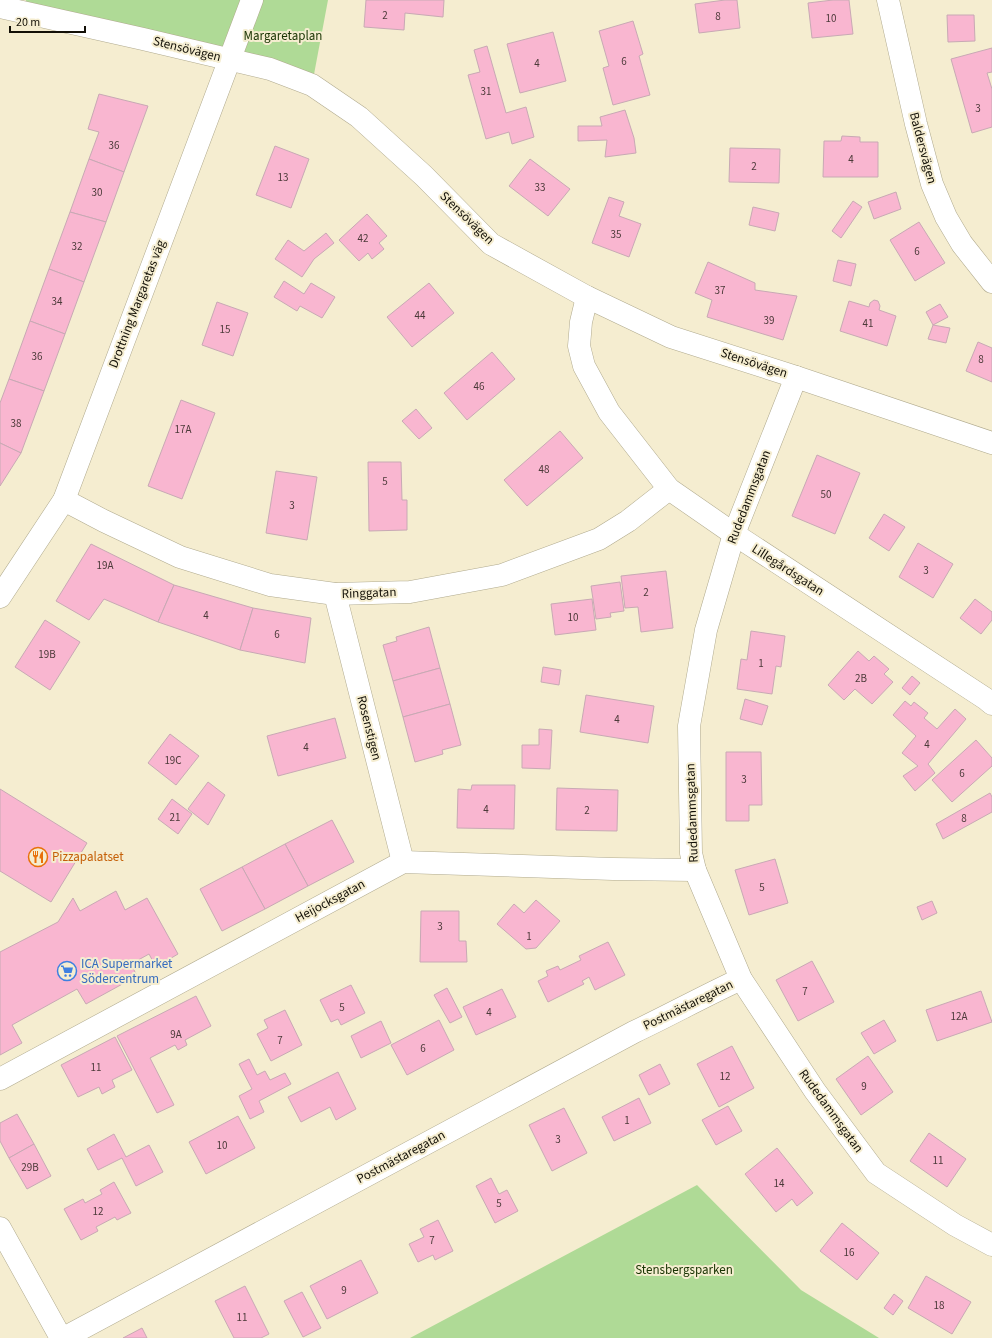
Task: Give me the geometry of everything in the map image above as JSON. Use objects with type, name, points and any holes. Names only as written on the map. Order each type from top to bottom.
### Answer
[{"type":"street","name":"Drottning Margaretas väg","points":[[0,598],[64,500],[252,0]]},
{"type":"street","name":"Baldersvägen","points":[[888,0],[916,124],[932,184],[946,217],[962,244],[992,282]]},
{"type":"street","name":"Stensövägen","points":[[0,6],[229,59],[270,70],[312,85],[359,117],[424,176],[491,244],[587,297],[671,337],[796,377],[992,443]]},
{"type":"street","name":"Lillegårdsgatan","points":[[587,297],[581,322],[579,346],[584,366],[609,412],[669,489],[734,534],[992,704]]},
{"type":"street","name":"Rudedammsgatan","points":[[796,377],[734,534],[706,630],[689,726],[691,853],[695,870],[740,979],[815,1091],[876,1173],[955,1225],[992,1245]]},
{"type":"street","name":"Ringgatan","points":[[64,500],[104,521],[180,557],[270,585],[335,594],[410,592],[502,575],[599,539],[628,521],[669,489]]},
{"type":"street","name":"Rosenstigen","points":[[335,594],[403,862]]},
{"type":"street","points":[[403,862],[658,871],[695,870]]},
{"type":"street","name":"Heijocksgatan","points":[[0,1079],[403,862]]},
{"type":"street","name":"Postmästaregatan","points":[[64,1338],[634,1032],[740,979]]},
{"type":"street","points":[[0,1228],[61,1338]]},
{"type":"green space","name":"Margaretaplan","points":[[26,0],[328,0],[312,85],[23,12]]},
{"type":"green space","name":"Stensbergsparken","points":[[697,1185],[801,1290],[879,1338],[410,1338]]},
{"type":"building","points":[[366,0],[444,0],[443,17],[405,13],[404,30],[364,27]]},
{"type":"building","points":[[737,0],[740,28],[699,33],[695,4]]},
{"type":"building","points":[[849,0],[853,34],[812,38],[808,3]]},
{"type":"building","points":[[947,15],[974,15],[975,41],[948,42]]},
{"type":"building","points":[[633,21],[643,54],[639,56],[650,95],[613,105],[603,68],[609,66],[599,31]]},
{"type":"building","points":[[553,32],[566,81],[520,93],[507,44]]},
{"type":"building","points":[[487,46],[506,113],[526,107],[534,137],[512,144],[509,132],[486,139],[468,75],[480,72],[474,50]]},
{"type":"building","points":[[992,48],[992,72],[987,73],[992,89],[992,127],[972,133],[951,59]]},
{"type":"building","points":[[99,94],[148,106],[124,172],[89,159],[99,132],[88,129]]},
{"type":"building","points":[[625,110],[634,138],[636,153],[605,157],[607,140],[578,141],[578,126],[602,126],[600,117]]},
{"type":"building","points":[[842,136],[860,137],[860,142],[878,142],[878,177],[823,177],[824,141],[841,141]]},
{"type":"building","points":[[275,146],[309,159],[291,208],[256,195]]},
{"type":"building","points":[[730,148],[780,149],[779,183],[729,182]]},
{"type":"building","points":[[89,159],[124,172],[106,222],[70,212]]},
{"type":"building","points":[[530,159],[570,189],[548,216],[509,186]]},
{"type":"building","points":[[896,192],[901,209],[874,219],[868,202]]},
{"type":"building","points":[[609,197],[624,202],[619,216],[641,224],[629,257],[592,243]]},
{"type":"building","points":[[853,201],[862,207],[841,238],[832,231]]},
{"type":"building","points":[[753,207],[779,213],[775,231],[749,225]]},
{"type":"building","points":[[70,212],[106,222],[84,282],[49,269]]},
{"type":"building","points":[[367,214],[387,236],[379,243],[384,249],[372,259],[368,253],[359,261],[339,240]]},
{"type":"building","points":[[919,222],[945,263],[915,281],[890,240]]},
{"type":"building","points":[[326,233],[334,243],[314,259],[302,277],[275,259],[288,240],[304,251]]},
{"type":"building","points":[[838,260],[856,264],[851,286],[833,281]]},
{"type":"building","points":[[708,262],[755,283],[755,290],[797,296],[783,340],[707,317],[712,300],[695,293]]},
{"type":"building","points":[[49,269],[84,282],[65,334],[30,321]]},
{"type":"building","points":[[284,281],[304,294],[311,283],[335,297],[322,318],[300,306],[297,311],[274,297]]},
{"type":"building","points":[[429,283],[454,313],[412,347],[387,317]]},
{"type":"building","points":[[874,300],[878,301],[880,306],[879,310],[896,316],[887,346],[840,331],[849,301],[869,307],[870,303]]},
{"type":"building","points":[[217,302],[248,313],[233,356],[202,345]]},
{"type":"building","points":[[940,304],[948,317],[933,325],[926,312]]},
{"type":"building","points":[[30,321],[65,334],[44,391],[9,379]]},
{"type":"building","points":[[933,325],[950,328],[946,343],[928,339]]},
{"type":"building","points":[[978,342],[992,348],[992,382],[966,371]]},
{"type":"building","points":[[492,352],[515,379],[467,420],[444,393]]},
{"type":"building","points":[[9,379],[44,391],[21,453],[0,443],[0,403]]},
{"type":"building","points":[[181,400],[215,413],[182,499],[148,486]]},
{"type":"building","points":[[416,409],[432,428],[419,439],[402,421]]},
{"type":"building","points":[[560,431],[583,458],[527,506],[504,480]]},
{"type":"building","points":[[0,443],[21,453],[0,486]]},
{"type":"building","points":[[817,455],[860,473],[835,534],[792,516]]},
{"type":"building","points":[[368,462],[401,462],[402,500],[407,500],[407,530],[369,531]]},
{"type":"building","points":[[276,471],[317,477],[307,540],[266,533]]},
{"type":"building","points":[[884,514],[905,527],[889,551],[869,538]]},
{"type":"building","points":[[918,543],[953,564],[933,598],[899,577]]},
{"type":"building","points":[[91,544],[174,585],[158,622],[104,599],[89,620],[56,601]]},
{"type":"building","points":[[666,571],[673,628],[641,632],[638,607],[625,608],[621,576]]},
{"type":"building","points":[[620,582],[624,611],[610,613],[611,617],[596,619],[591,586]]},
{"type":"building","points":[[174,585],[253,608],[240,650],[158,622]]},
{"type":"building","points":[[592,599],[596,630],[555,635],[551,604]]},
{"type":"building","points":[[975,599],[992,612],[992,620],[981,634],[960,618]]},
{"type":"building","points":[[253,608],[311,618],[305,663],[240,650]]},
{"type":"building","points":[[45,620],[80,642],[50,690],[15,667]]},
{"type":"building","points":[[429,627],[440,668],[393,681],[383,645],[397,641],[396,637]]},
{"type":"building","points":[[751,631],[785,636],[781,667],[776,666],[772,694],[737,689],[741,659],[747,660]]},
{"type":"building","points":[[858,651],[869,661],[874,656],[889,669],[884,674],[893,682],[872,704],[855,689],[844,700],[828,685]]},
{"type":"building","points":[[543,667],[561,670],[559,685],[541,682]]},
{"type":"building","points":[[440,668],[450,704],[403,717],[393,681]]},
{"type":"building","points":[[912,676],[920,683],[910,695],[902,688]]},
{"type":"building","points":[[586,695],[654,706],[648,743],[580,732]]},
{"type":"building","points":[[745,699],[768,706],[762,725],[740,719]]},
{"type":"building","points":[[905,701],[911,706],[914,702],[928,713],[924,718],[937,729],[955,709],[966,719],[928,764],[935,773],[915,791],[903,776],[918,766],[902,753],[916,736],[893,715]]},
{"type":"building","points":[[450,704],[461,745],[442,750],[443,754],[415,762],[403,717]]},
{"type":"building","points":[[335,718],[346,758],[278,776],[267,736]]},
{"type":"building","points":[[539,729],[552,730],[550,769],[522,768],[522,745],[539,745]]},
{"type":"building","points":[[170,734],[199,756],[176,785],[148,763]]},
{"type":"building","points":[[976,740],[992,758],[992,766],[952,802],[932,780]]},
{"type":"building","points":[[726,752],[761,752],[762,805],[749,805],[749,821],[726,821]]},
{"type":"building","points":[[208,782],[225,795],[208,825],[188,809]]},
{"type":"building","points":[[472,785],[515,785],[514,829],[457,828],[458,789],[471,790]]},
{"type":"building","points":[[557,788],[618,790],[617,831],[556,830]]},
{"type":"building","points":[[0,789],[87,843],[51,902],[0,871]]},
{"type":"building","points":[[990,793],[992,797],[992,812],[943,839],[936,824]]},
{"type":"building","points":[[172,799],[192,814],[178,834],[158,819]]},
{"type":"building","points":[[332,820],[354,862],[308,886],[285,844]]},
{"type":"building","points":[[285,844],[308,886],[265,909],[242,867]]},
{"type":"building","points":[[775,859],[788,903],[749,915],[735,870]]},
{"type":"building","points":[[242,867],[265,909],[222,931],[200,889]]},
{"type":"building","name":"ICA Supermarket Södercentrum","points":[[116,891],[125,910],[147,898],[178,954],[156,967],[149,954],[131,964],[137,976],[86,1004],[77,989],[12,1025],[22,1043],[0,1055],[0,952],[58,922],[73,898],[80,911]]},
{"type":"building","points":[[536,900],[560,921],[536,948],[526,949],[497,924],[514,904],[524,913]]},
{"type":"building","points":[[932,901],[937,913],[922,920],[917,907]]},
{"type":"building","points":[[421,911],[459,911],[459,941],[466,941],[467,962],[420,962]]},
{"type":"building","points":[[608,942],[625,975],[595,990],[589,977],[582,981],[584,984],[548,1002],[538,981],[548,976],[546,971],[558,966],[560,970],[581,960],[579,956]]},
{"type":"building","points":[[812,961],[834,1002],[798,1021],[776,980]]},
{"type":"building","points":[[351,985],[365,1013],[341,1025],[338,1019],[331,1022],[320,1000]]},
{"type":"building","points":[[447,988],[462,1017],[450,1023],[434,995]]},
{"type":"building","points":[[502,989],[516,1017],[476,1035],[463,1007]]},
{"type":"building","points":[[981,991],[992,1022],[937,1041],[926,1010]]},
{"type":"building","points":[[196,996],[211,1026],[185,1040],[187,1045],[178,1050],[175,1045],[150,1058],[174,1105],[157,1113],[117,1036]]},
{"type":"building","points":[[285,1010],[302,1045],[271,1061],[257,1034],[268,1028],[264,1020]]},
{"type":"building","points":[[439,1020],[454,1050],[407,1075],[391,1045]]},
{"type":"building","points":[[884,1020],[896,1041],[874,1054],[861,1033]]},
{"type":"building","points":[[381,1021],[391,1043],[361,1058],[351,1036]]},
{"type":"building","points":[[115,1037],[132,1070],[112,1080],[115,1087],[102,1094],[99,1087],[78,1097],[61,1065]]},
{"type":"building","points":[[732,1046],[754,1088],[719,1107],[697,1064]]},
{"type":"building","points":[[868,1056],[893,1092],[861,1115],[836,1079]]},
{"type":"building","points":[[249,1059],[257,1075],[265,1071],[270,1080],[285,1073],[291,1084],[259,1101],[264,1112],[250,1119],[239,1096],[252,1089],[239,1064]]},
{"type":"building","points":[[660,1064],[670,1084],[649,1095],[639,1075]]},
{"type":"building","points":[[338,1072],[356,1109],[336,1120],[330,1107],[301,1122],[288,1097]]},
{"type":"building","points":[[639,1098],[651,1123],[614,1141],[602,1117]]},
{"type":"building","points":[[728,1106],[742,1131],[716,1145],[702,1120]]},
{"type":"building","points":[[564,1108],[587,1153],[552,1171],[529,1125]]},
{"type":"building","points":[[17,1114],[34,1144],[9,1158],[0,1141],[0,1123]]},
{"type":"building","points":[[238,1116],[255,1148],[206,1174],[189,1142]]},
{"type":"building","points":[[929,1133],[966,1159],[947,1187],[910,1161]]},
{"type":"building","points":[[114,1134],[126,1157],[149,1145],[163,1172],[136,1186],[122,1158],[98,1170],[87,1149]]},
{"type":"building","points":[[34,1144],[51,1176],[27,1189],[9,1158]]},
{"type":"building","points":[[777,1148],[813,1193],[797,1206],[792,1199],[776,1212],[745,1174]]},
{"type":"building","points":[[491,1178],[499,1194],[507,1190],[518,1211],[495,1223],[476,1186]]},
{"type":"building","points":[[114,1182],[131,1213],[117,1220],[115,1217],[96,1227],[98,1231],[81,1240],[64,1209],[83,1199],[85,1203],[102,1194],[100,1190]]},
{"type":"building","points":[[438,1220],[453,1251],[435,1260],[433,1255],[418,1262],[409,1244],[424,1237],[420,1229]]},
{"type":"building","points":[[842,1223],[879,1253],[857,1280],[820,1251]]},
{"type":"building","points":[[361,1260],[378,1293],[327,1319],[310,1286]]},
{"type":"building","points":[[926,1276],[971,1302],[952,1334],[908,1308]]},
{"type":"building","points":[[245,1286],[269,1334],[261,1338],[234,1338],[215,1301]]},
{"type":"building","points":[[302,1292],[321,1328],[303,1337],[284,1301]]},
{"type":"building","points":[[894,1294],[903,1301],[893,1315],[884,1308]]},
{"type":"building","points":[[142,1328],[147,1338],[123,1338]]},
{"type":"place","name":"Pizzapalatset","points":[[38,857]]},
{"type":"place","name":"ICA Supermarket Södercentrum","points":[[67,971]]}]
